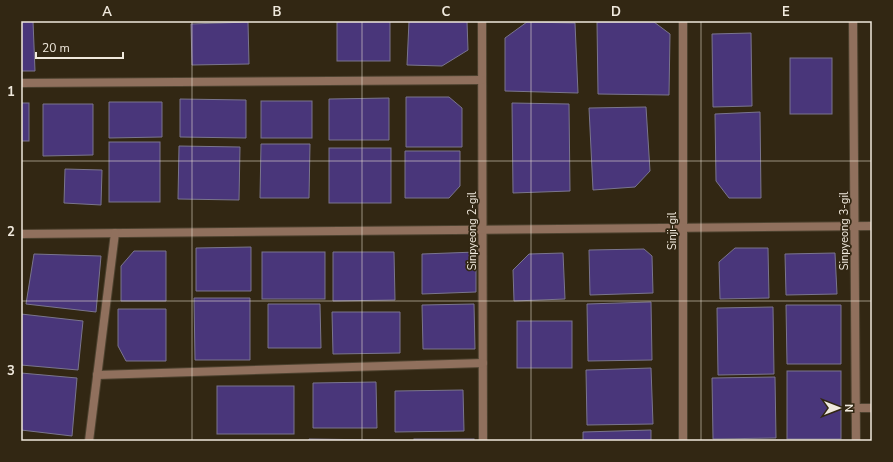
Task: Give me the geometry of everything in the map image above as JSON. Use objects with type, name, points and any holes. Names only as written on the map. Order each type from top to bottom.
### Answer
[{"type":"lane","name":"Sinpyeong 2-gil","points":[[482,21],[483,441]]},
{"type":"lane","name":"Sinji-gil","points":[[683,21],[683,441]]},
{"type":"lane","name":"Sinpyeong 3-gil","points":[[853,21],[856,441]]},
{"type":"lane","points":[[21,83],[482,80]]},
{"type":"lane","points":[[21,234],[872,226]]},
{"type":"lane","points":[[89,441],[115,233]]},
{"type":"lane","points":[[97,375],[483,363]]},
{"type":"lane","points":[[856,408],[872,408]]},
{"type":"green space","points":[[871,233],[872,233],[872,400]]},
{"type":"building","points":[[21,21],[33,21],[35,71],[21,71]]},
{"type":"building","points":[[337,21],[390,21],[390,61],[337,61]]},
{"type":"building","points":[[409,21],[467,21],[468,50],[442,66],[407,65]]},
{"type":"building","points":[[248,22],[249,64],[192,65],[191,24]]},
{"type":"building","points":[[527,22],[575,23],[578,93],[505,91],[505,38]]},
{"type":"building","points":[[597,22],[654,22],[670,34],[669,95],[598,94]]},
{"type":"building","points":[[751,33],[752,106],[713,107],[712,34]]},
{"type":"building","points":[[790,58],[832,58],[832,114],[790,114]]},
{"type":"building","points":[[406,97],[449,97],[462,108],[462,147],[406,147]]},
{"type":"building","points":[[389,98],[389,140],[329,140],[329,99]]},
{"type":"building","points":[[180,99],[246,100],[246,138],[180,137]]},
{"type":"building","points":[[261,101],[312,101],[312,138],[261,138]]},
{"type":"building","points":[[109,102],[162,102],[162,137],[109,138]]},
{"type":"building","points":[[21,103],[29,103],[29,141],[21,141]]},
{"type":"building","points":[[512,103],[569,104],[570,191],[513,193]]},
{"type":"building","points":[[43,104],[93,104],[93,155],[43,156]]},
{"type":"building","points":[[646,107],[650,171],[635,187],[593,190],[589,108]]},
{"type":"building","points":[[760,112],[761,198],[729,198],[716,181],[715,114]]},
{"type":"building","points":[[109,142],[160,142],[160,202],[109,202]]},
{"type":"building","points":[[261,144],[310,144],[309,198],[260,198]]},
{"type":"building","points":[[179,146],[240,147],[239,200],[178,199]]},
{"type":"building","points":[[329,148],[391,148],[391,203],[329,203]]},
{"type":"building","points":[[405,151],[460,151],[460,186],[449,198],[405,198]]},
{"type":"building","points":[[65,169],[102,170],[101,205],[64,203]]},
{"type":"building","points":[[251,247],[251,291],[196,291],[196,248]]},
{"type":"building","points":[[735,248],[768,248],[769,298],[720,299],[719,262]]},
{"type":"building","points":[[644,249],[652,256],[653,293],[590,295],[589,250]]},
{"type":"building","points":[[134,251],[166,251],[166,301],[121,301],[121,266]]},
{"type":"building","points":[[262,252],[325,252],[325,299],[262,299]]},
{"type":"building","points":[[333,252],[394,252],[395,300],[333,301]]},
{"type":"building","points":[[476,252],[476,292],[422,294],[422,254]]},
{"type":"building","points":[[563,253],[565,299],[514,301],[513,270],[529,254]]},
{"type":"building","points":[[835,253],[837,294],[786,295],[785,254]]},
{"type":"building","points":[[34,254],[101,256],[96,312],[26,304]]},
{"type":"building","points":[[194,298],[250,298],[250,360],[195,360]]},
{"type":"building","points":[[651,302],[652,360],[588,361],[587,304]]},
{"type":"building","points":[[268,304],[320,304],[321,348],[268,348]]},
{"type":"building","points":[[474,304],[475,349],[423,349],[422,305]]},
{"type":"building","points":[[786,305],[841,305],[841,364],[787,364]]},
{"type":"building","points":[[773,307],[774,374],[718,375],[717,308]]},
{"type":"building","points":[[118,309],[166,309],[166,361],[126,361],[118,346]]},
{"type":"building","points":[[332,312],[400,312],[400,353],[333,354]]},
{"type":"building","points":[[21,314],[83,321],[78,370],[21,365]]},
{"type":"building","points":[[517,321],[572,321],[572,368],[517,368]]},
{"type":"building","points":[[651,368],[653,424],[587,425],[586,370]]},
{"type":"building","points":[[787,371],[841,371],[841,439],[787,439]]},
{"type":"building","points":[[21,373],[77,378],[72,436],[21,430]]},
{"type":"building","points":[[775,377],[776,438],[713,439],[712,378]]},
{"type":"building","points":[[376,382],[377,428],[313,428],[313,383]]},
{"type":"building","points":[[217,386],[294,386],[294,434],[217,434]]},
{"type":"building","points":[[463,390],[464,431],[395,432],[395,391]]},
{"type":"building","points":[[651,430],[651,441],[583,441],[583,432]]},
{"type":"building","points":[[309,439],[380,440],[380,441],[309,441]]},
{"type":"building","points":[[414,439],[474,439],[474,441],[414,441]]}]
